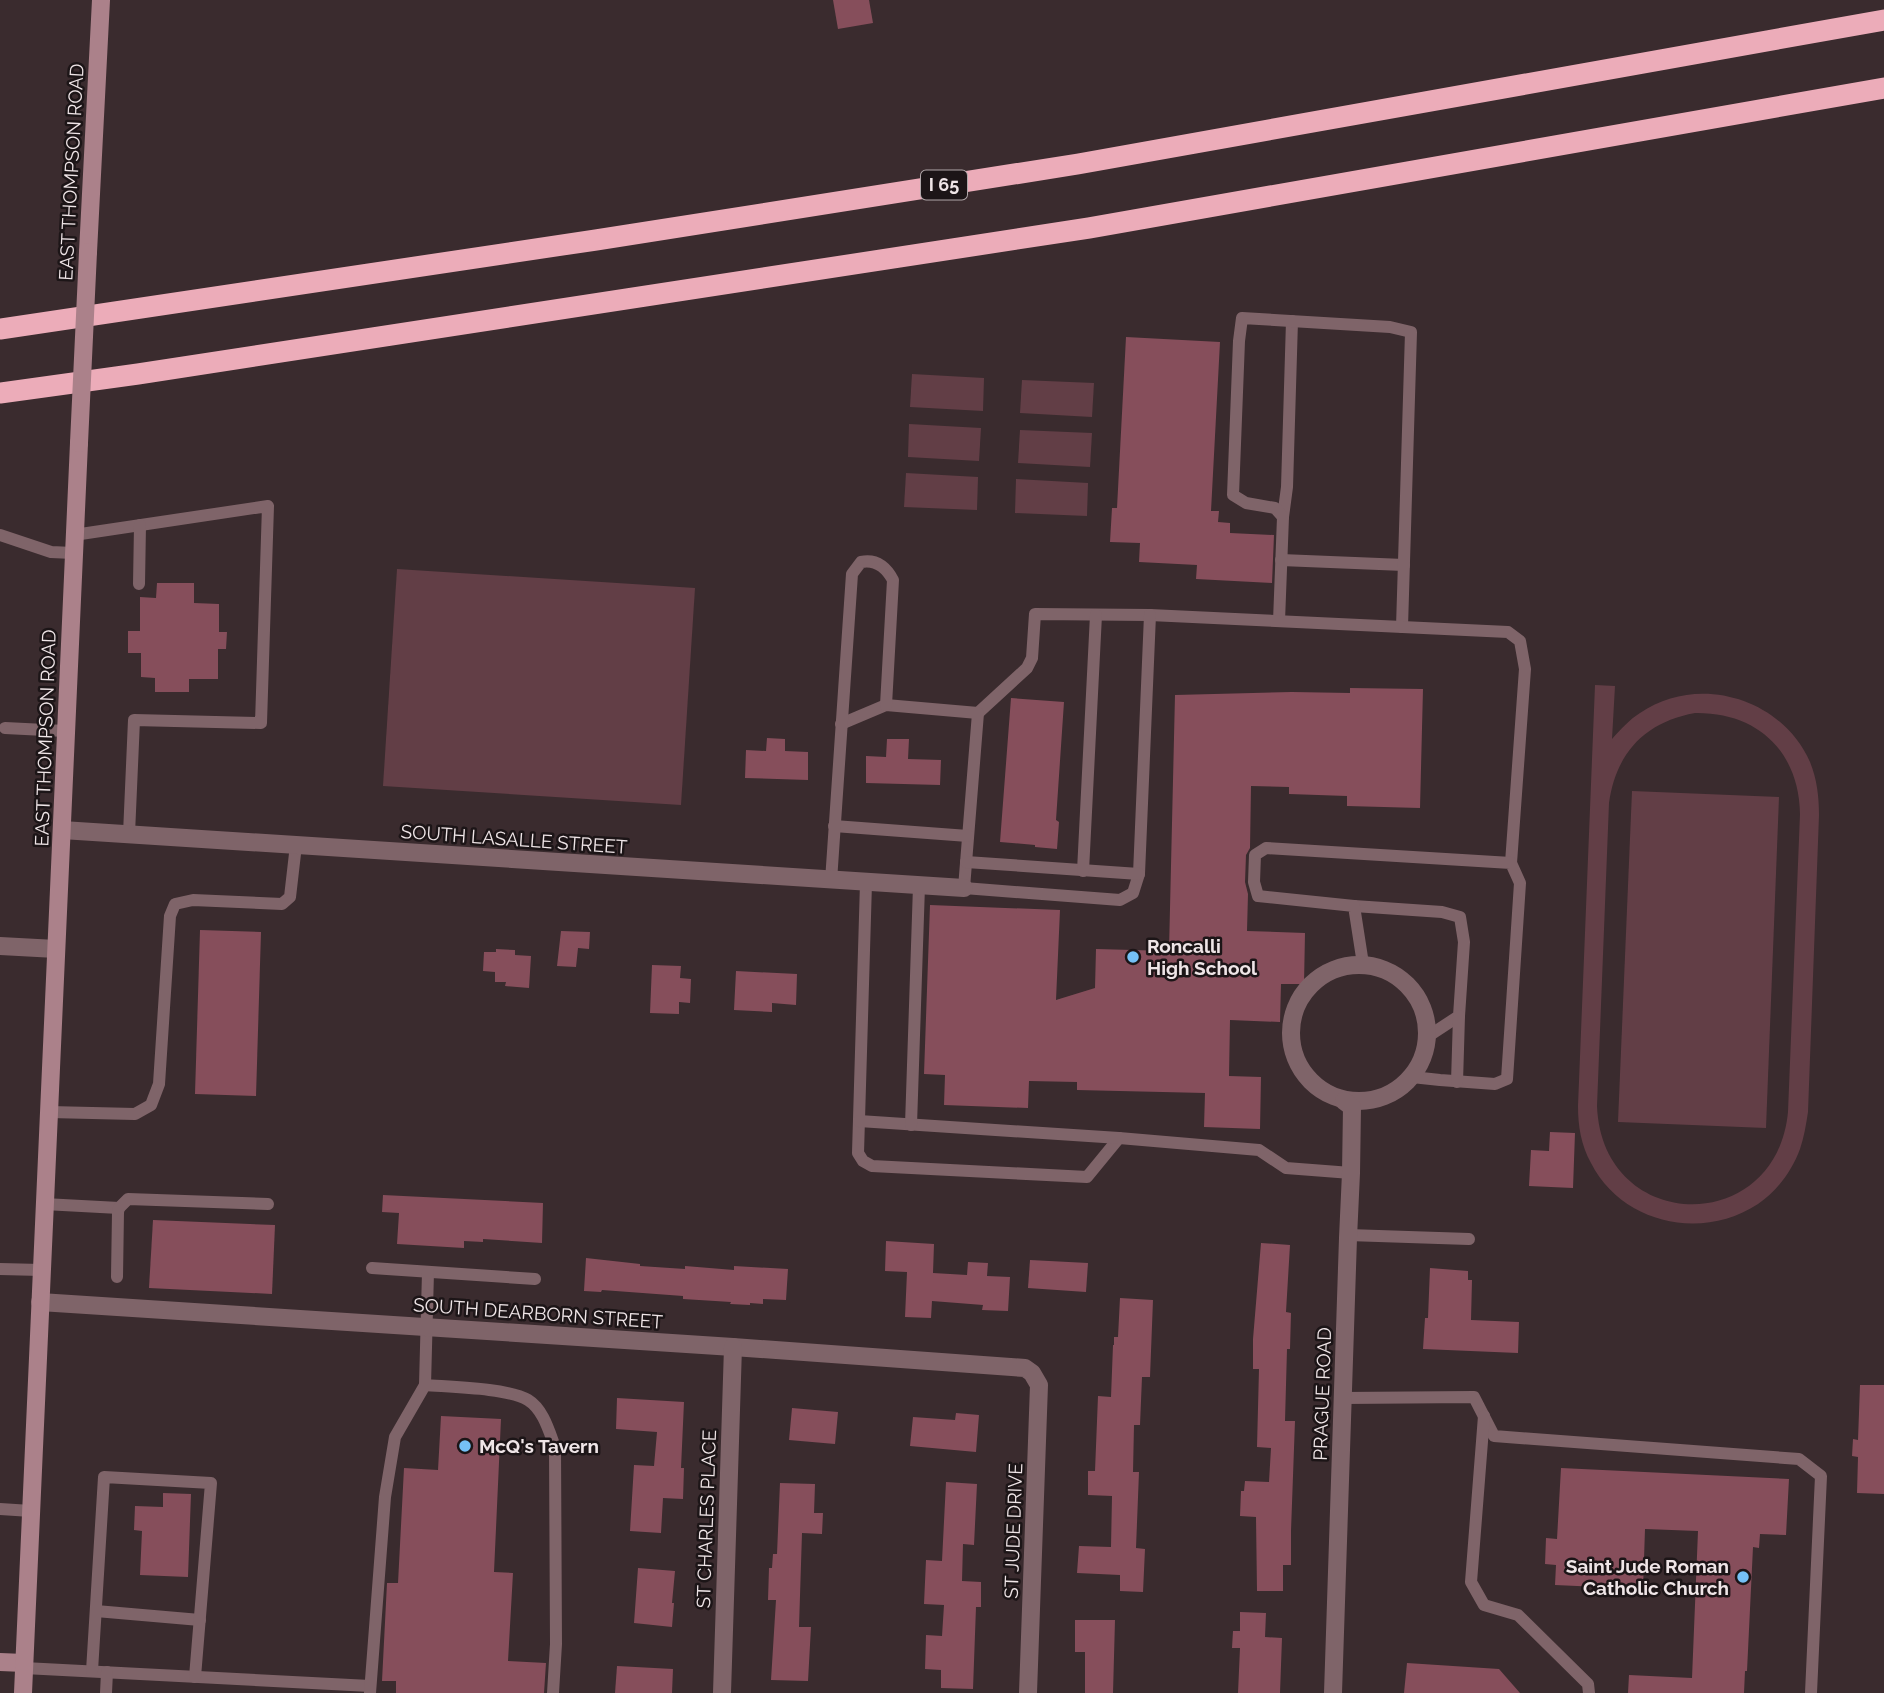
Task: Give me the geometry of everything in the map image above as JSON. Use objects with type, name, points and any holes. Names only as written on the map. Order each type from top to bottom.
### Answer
[{"type":"highway","name":"I 65","points":[[0,329],[596,240],[1078,164],[1884,20]]},
{"type":"highway","points":[[0,393],[1089,228],[1884,88]]},
{"type":"main road","name":"EAST THOMPSON ROAD","points":[[24,1666],[65,731],[101,0]]},
{"type":"main road","points":[[0,1662],[24,1666],[23,1693]]},
{"type":"street","name":"SOUTH LASALLE STREET","points":[[62,830],[964,888]]},
{"type":"street","points":[[0,946],[56,949]]},
{"type":"street","points":[[1363,964],[1384,969],[1402,979],[1417,995],[1425,1015],[1427,1037],[1423,1058],[1412,1077],[1399,1089],[1382,1098],[1363,1102],[1344,1101],[1325,1093],[1309,1081],[1297,1064],[1291,1044],[1291,1024],[1296,1004],[1308,987],[1323,974],[1342,966],[1363,964]]},
{"type":"street","name":"PRAGUE ROAD","points":[[1333,1693],[1351,1173],[1352,1107],[1344,1101]]},
{"type":"street","name":"SOUTH DEARBORN STREET","points":[[40,1302],[1016,1367],[1025,1368],[1032,1373]]},
{"type":"street","name":"ST CHARLES PLACE","points":[[722,1693],[733,1347]]},
{"type":"street","name":"ST JUDE DRIVE","points":[[1028,1693],[1039,1385],[1032,1373]]},
{"type":"lane","points":[[1283,517],[1275,508],[1246,503],[1233,495],[1242,318],[1390,327],[1410,332],[1402,627]]},
{"type":"lane","points":[[1279,621],[1283,517],[1287,487],[1292,321]]},
{"type":"lane","points":[[0,535],[51,552],[140,525],[268,506],[261,723],[134,720],[129,834]]},
{"type":"lane","points":[[139,584],[140,525]]},
{"type":"lane","points":[[1281,560],[1404,565]]},
{"type":"lane","points":[[831,881],[852,574],[861,562],[867,561],[880,564],[892,580],[886,705]]},
{"type":"lane","points":[[1150,615],[1139,874],[1133,893],[1121,900],[964,888],[978,713],[1027,668],[1032,658],[1035,614],[1150,615],[1508,632],[1520,641],[1525,669],[1511,863],[1520,883],[1507,1079],[1495,1084],[1412,1077]]},
{"type":"lane","points":[[1083,871],[1096,615]]},
{"type":"lane","points":[[841,724],[886,705],[978,713]]},
{"type":"lane","points":[[5,728],[65,731]]},
{"type":"lane","points":[[834,826],[968,836]]},
{"type":"lane","points":[[48,1112],[135,1114],[151,1105],[159,1084],[170,916],[175,904],[193,900],[282,904],[290,897],[296,845]]},
{"type":"lane","points":[[1457,1082],[1464,942],[1460,917],[1442,912],[1258,896],[1254,882],[1255,855],[1266,848],[1511,863]]},
{"type":"lane","points":[[966,862],[1139,874]]},
{"type":"lane","points":[[866,883],[859,1121],[859,1153],[863,1161],[872,1166],[1087,1177],[1119,1138]]},
{"type":"lane","points":[[911,1125],[919,886]]},
{"type":"lane","points":[[1354,906],[1363,964]]},
{"type":"lane","points":[[1427,1037],[1460,1016]]},
{"type":"lane","points":[[859,1121],[1259,1150],[1286,1168],[1351,1173]]},
{"type":"lane","points":[[117,1277],[120,1208],[128,1199],[268,1204]]},
{"type":"lane","points":[[44,1204],[120,1208]]},
{"type":"lane","points":[[1348,1235],[1469,1239]]},
{"type":"lane","points":[[372,1268],[534,1279]]},
{"type":"lane","points":[[0,1269],[41,1270]]},
{"type":"lane","points":[[24,1666],[370,1690],[385,1497],[395,1437],[425,1385],[428,1272]]},
{"type":"lane","points":[[425,1385],[509,1392],[530,1400],[545,1419],[555,1447],[556,1644],[553,1693]]},
{"type":"lane","points":[[1342,1398],[1474,1397],[1494,1436],[1799,1459],[1821,1476],[1811,1693]]},
{"type":"lane","points":[[1484,1416],[1471,1582],[1484,1605],[1518,1615],[1587,1684],[1589,1693]]},
{"type":"lane","points":[[92,1671],[104,1477],[211,1483],[195,1677]]},
{"type":"lane","points":[[0,1509],[31,1511]]},
{"type":"lane","points":[[96,1611],[200,1620]]},
{"type":"lane","points":[[106,1693],[107,1672]]},
{"type":"shaded area","points":[[912,374],[984,378],[983,411],[910,407]]},
{"type":"shaded area","points":[[1022,380],[1094,383],[1092,417],[1020,413]]},
{"type":"shaded area","points":[[909,424],[981,428],[979,461],[908,457]]},
{"type":"shaded area","points":[[1020,430],[1092,433],[1090,467],[1018,463]]},
{"type":"shaded area","points":[[906,473],[978,477],[977,510],[904,507]]},
{"type":"shaded area","points":[[1016,479],[1088,483],[1087,516],[1015,513]]},
{"type":"shaded area","points":[[397,569],[695,588],[681,805],[383,786]]},
{"type":"shaded area","points":[[1595,685],[1615,686],[1612,739],[1640,713],[1663,701],[1687,695],[1712,694],[1736,698],[1759,708],[1780,722],[1797,740],[1810,762],[1819,802],[1808,1112],[1797,1157],[1783,1180],[1771,1193],[1758,1204],[1736,1215],[1713,1222],[1665,1220],[1643,1213],[1622,1200],[1605,1184],[1585,1149],[1579,1128]],"holes":[[[1695,713],[1718,715],[1756,728],[1771,740],[1792,772],[1798,792],[1800,814],[1788,1112],[1777,1153],[1754,1182],[1724,1199],[1690,1204],[1656,1197],[1627,1179],[1606,1148],[1597,1106],[1609,803],[1618,769],[1626,755],[1648,732],[1677,717]]]},
{"type":"shaded area","points":[[1632,791],[1779,797],[1766,1128],[1618,1122]]},
{"type":"building","points":[[833,0],[869,0],[873,23],[838,29]]},
{"type":"building","points":[[1126,337],[1220,342],[1211,511],[1219,511],[1218,522],[1230,523],[1230,533],[1274,535],[1272,583],[1196,579],[1197,565],[1139,562],[1140,543],[1110,542],[1112,508],[1117,508]]},
{"type":"building","points":[[157,583],[194,583],[194,603],[219,604],[219,632],[227,632],[226,649],[218,649],[218,679],[189,679],[189,692],[155,692],[155,678],[141,677],[141,653],[128,653],[128,631],[140,631],[140,597],[156,598]]},
{"type":"building","points":[[1350,688],[1423,689],[1420,808],[1347,806],[1347,796],[1289,794],[1289,787],[1251,786],[1250,848],[1246,855],[1245,882],[1248,894],[1247,931],[1305,933],[1304,984],[1281,984],[1280,1022],[1230,1020],[1229,1076],[1261,1077],[1260,1129],[1204,1127],[1205,1093],[1077,1090],[1077,1082],[1029,1081],[1028,1108],[944,1105],[945,1075],[924,1074],[930,905],[1060,910],[1056,1000],[1095,988],[1096,949],[1169,951],[1175,695],[1350,693]]},
{"type":"building","points":[[1011,698],[1064,702],[1056,820],[1059,822],[1057,849],[1000,842]]},
{"type":"building","points":[[767,738],[785,739],[785,751],[808,752],[808,780],[745,778],[746,750],[766,751]]},
{"type":"building","points":[[887,739],[909,739],[908,759],[941,760],[940,785],[866,783],[866,756],[886,757]]},
{"type":"building","points":[[200,930],[261,932],[256,1096],[195,1094]]},
{"type":"building","points":[[561,931],[590,932],[589,949],[578,948],[576,967],[557,966]]},
{"type":"building","points":[[496,949],[515,950],[515,955],[531,956],[529,988],[505,986],[506,982],[495,982],[495,972],[483,971],[484,952],[496,952]]},
{"type":"building","points":[[652,965],[681,966],[680,978],[691,979],[690,1003],[679,1002],[679,1014],[650,1013]]},
{"type":"building","points":[[736,971],[797,974],[796,1005],[772,1003],[772,1012],[734,1010]]},
{"type":"building","points":[[1550,1132],[1575,1133],[1573,1188],[1529,1186],[1531,1150],[1549,1151]]},
{"type":"building","points":[[383,1195],[543,1203],[542,1243],[483,1239],[483,1242],[464,1241],[464,1248],[397,1244],[399,1213],[382,1212]]},
{"type":"building","points":[[153,1220],[275,1225],[272,1294],[149,1288]]},
{"type":"building","points":[[886,1241],[934,1244],[933,1273],[967,1275],[968,1262],[988,1263],[987,1276],[1010,1277],[1008,1311],[982,1310],[983,1305],[932,1301],[931,1318],[905,1317],[907,1272],[885,1271]]},
{"type":"building","points":[[1261,1243],[1290,1245],[1286,1312],[1291,1313],[1290,1349],[1287,1349],[1285,1421],[1295,1421],[1291,1565],[1283,1565],[1283,1591],[1257,1591],[1256,1517],[1240,1516],[1241,1491],[1244,1491],[1245,1481],[1269,1482],[1271,1448],[1257,1447],[1259,1369],[1253,1369]]},
{"type":"building","points":[[586,1258],[685,1269],[685,1266],[734,1270],[734,1266],[788,1269],[786,1300],[763,1299],[763,1304],[750,1305],[683,1299],[683,1296],[584,1291]]},
{"type":"building","points":[[1030,1260],[1088,1263],[1086,1292],[1028,1288]]},
{"type":"building","points":[[1430,1268],[1468,1271],[1468,1280],[1472,1280],[1471,1320],[1519,1322],[1518,1353],[1423,1349],[1425,1318],[1428,1318]]},
{"type":"building","points":[[1120,1298],[1153,1300],[1150,1377],[1142,1377],[1140,1425],[1134,1425],[1133,1472],[1139,1472],[1136,1548],[1145,1549],[1143,1592],[1120,1591],[1120,1575],[1077,1573],[1079,1546],[1111,1547],[1112,1496],[1088,1495],[1088,1471],[1095,1471],[1098,1396],[1111,1397],[1113,1345],[1114,1337],[1118,1337]]},
{"type":"building","points":[[1860,1385],[1884,1385],[1884,1494],[1857,1493],[1858,1457],[1852,1456],[1853,1439],[1858,1440]]},
{"type":"building","points":[[617,1398],[684,1402],[681,1468],[684,1468],[683,1499],[663,1498],[661,1533],[630,1531],[634,1465],[654,1466],[657,1432],[616,1429]]},
{"type":"building","points":[[792,1408],[838,1412],[835,1444],[789,1440]]},
{"type":"building","points":[[956,1413],[979,1415],[976,1452],[910,1446],[913,1417],[955,1420]]},
{"type":"building","points":[[441,1416],[501,1419],[494,1572],[513,1573],[508,1661],[546,1663],[544,1693],[396,1693],[396,1681],[382,1681],[387,1583],[398,1583],[404,1468],[438,1470]]},
{"type":"building","points":[[1561,1468],[1789,1479],[1786,1535],[1760,1534],[1759,1548],[1753,1547],[1744,1693],[1628,1693],[1629,1675],[1692,1678],[1698,1531],[1645,1529],[1643,1589],[1555,1585],[1556,1565],[1545,1564],[1546,1538],[1557,1539]]},
{"type":"building","points":[[946,1482],[977,1484],[974,1545],[963,1544],[962,1581],[981,1582],[981,1607],[976,1607],[973,1689],[941,1688],[941,1670],[925,1669],[926,1635],[942,1636],[944,1605],[924,1604],[926,1560],[942,1561]]},
{"type":"building","points":[[780,1483],[815,1484],[814,1513],[823,1513],[822,1534],[802,1533],[799,1627],[811,1627],[808,1681],[771,1680],[776,1600],[768,1600],[769,1568],[772,1568],[773,1554],[777,1554]]},
{"type":"building","points":[[163,1493],[191,1494],[188,1577],[140,1575],[142,1531],[134,1530],[135,1506],[163,1507]]},
{"type":"building","points":[[638,1568],[675,1571],[672,1627],[634,1623]]},
{"type":"building","points":[[1240,1612],[1266,1613],[1265,1637],[1282,1638],[1280,1693],[1238,1693],[1240,1648],[1232,1648],[1233,1631],[1240,1631]]},
{"type":"building","points":[[1075,1620],[1115,1620],[1113,1693],[1085,1693],[1085,1652],[1075,1652]]},
{"type":"building","points":[[1407,1663],[1499,1669],[1520,1693],[1404,1693]]},
{"type":"building","points":[[617,1666],[673,1669],[672,1693],[615,1693]]},
{"type":"place","name":"Roncalli High School","points":[[1133,957]]},
{"type":"place","name":"McQ's Tavern","points":[[465,1446]]},
{"type":"place","name":"Saint Jude Roman Catholic Church","points":[[1743,1577]]}]
